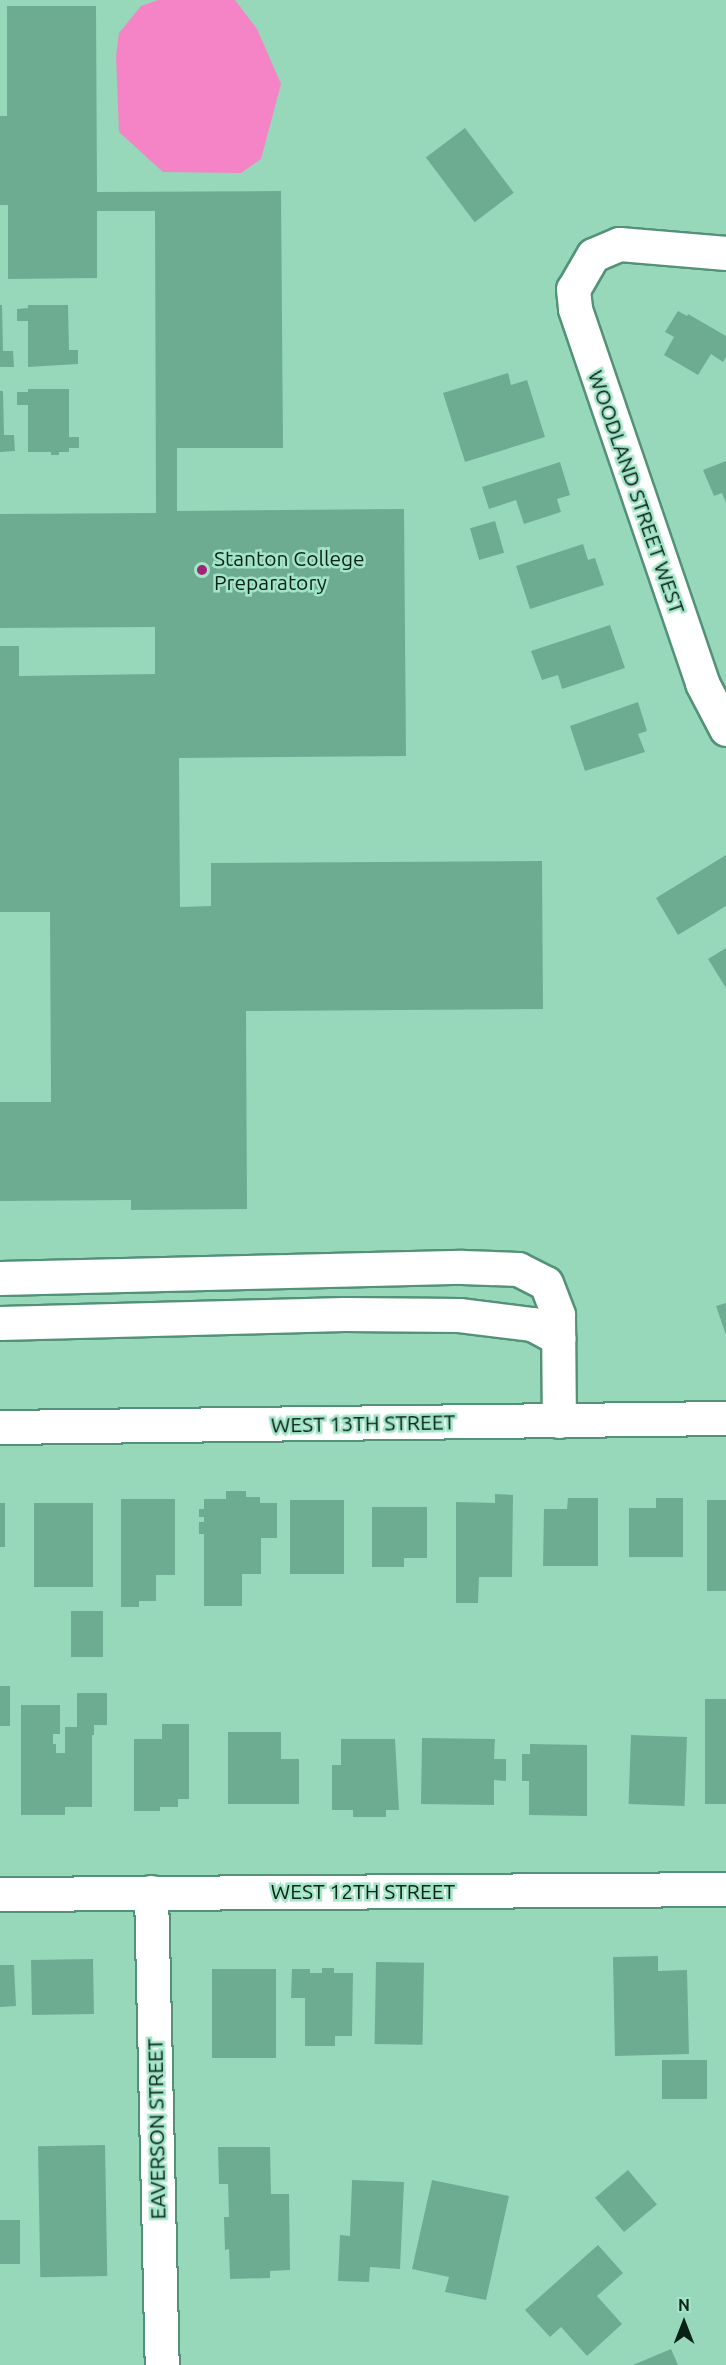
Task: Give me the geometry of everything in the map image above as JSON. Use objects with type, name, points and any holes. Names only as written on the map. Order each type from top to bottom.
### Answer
[{"type":"street","name":"WOODLAND STREET WEST","points":[[726,253],[619,244],[593,255],[573,289],[575,309],[702,684],[726,729]]},
{"type":"street","points":[[0,1278],[462,1267],[518,1269],[546,1283],[558,1315],[559,1420]]},
{"type":"street","points":[[0,1323],[344,1314],[459,1315],[532,1324],[558,1338]]},
{"type":"street","name":"WEST 13TH STREET","points":[[0,1427],[726,1418]]},
{"type":"street","name":"WEST 12TH STREET","points":[[0,1894],[726,1888]]},
{"type":"street","name":"EAVERSON STREET","points":[[150,1892],[162,2365]]},
{"type":"shaded area","points":[[158,0],[235,0],[257,29],[281,84],[261,159],[241,173],[163,172],[119,132],[116,57],[119,33],[141,6]]},
{"type":"building","name":"Stanton College Preparatory","points":[[7,6],[96,6],[97,192],[281,191],[283,448],[177,448],[177,511],[404,509],[406,756],[179,758],[180,907],[211,906],[211,863],[542,861],[543,1009],[246,1011],[247,1209],[131,1210],[131,1200],[0,1201],[0,1102],[51,1102],[50,912],[0,912],[0,646],[19,646],[19,676],[155,674],[155,627],[0,628],[0,514],[156,513],[155,211],[97,211],[97,278],[8,279],[8,205],[0,205],[0,116],[7,116]]},
{"type":"building","points":[[465,128],[514,193],[475,222],[426,157]]},
{"type":"building","points":[[0,305],[2,305],[3,351],[13,351],[14,367],[0,367]]},
{"type":"building","points":[[28,305],[68,305],[69,350],[78,350],[78,364],[28,367],[28,321],[17,321],[17,309],[28,308]]},
{"type":"building","points":[[678,311],[687,316],[688,314],[726,336],[726,357],[723,362],[711,354],[698,375],[664,355],[674,337],[665,332]]},
{"type":"building","points":[[508,373],[511,385],[527,380],[545,437],[465,462],[443,393]]},
{"type":"building","points":[[28,389],[69,389],[69,437],[79,437],[79,448],[69,448],[69,452],[59,452],[59,455],[51,455],[51,452],[28,452],[28,405],[17,405],[17,392],[28,392]]},
{"type":"building","points":[[0,391],[3,391],[4,435],[14,435],[15,451],[0,452]]},
{"type":"building","points":[[726,461],[726,503],[722,493],[714,496],[703,470]]},
{"type":"building","points":[[560,462],[570,495],[557,499],[561,512],[524,524],[516,500],[489,509],[482,487]]},
{"type":"building","points":[[495,521],[504,553],[479,560],[470,528]]},
{"type":"building","points":[[583,544],[588,560],[595,558],[604,585],[530,609],[516,566]]},
{"type":"building","points":[[610,625],[625,668],[562,689],[558,675],[542,680],[531,651]]},
{"type":"building","points":[[638,702],[647,731],[638,734],[645,752],[585,771],[570,726]]},
{"type":"building","points":[[726,855],[726,906],[678,935],[656,898]]},
{"type":"building","points":[[726,948],[726,988],[708,959]]},
{"type":"building","points":[[726,1303],[726,1335],[716,1306]]},
{"type":"building","points":[[226,1491],[246,1491],[246,1497],[260,1497],[260,1503],[277,1503],[277,1538],[261,1538],[261,1574],[242,1574],[242,1606],[204,1606],[204,1534],[199,1534],[199,1522],[204,1522],[204,1517],[199,1517],[199,1509],[204,1509],[204,1499],[226,1499]]},
{"type":"building","points":[[495,1494],[513,1495],[512,1577],[479,1577],[478,1603],[456,1603],[456,1502],[495,1503]]},
{"type":"building","points":[[568,1498],[598,1498],[598,1566],[543,1566],[544,1509],[567,1509]]},
{"type":"building","points":[[656,1498],[683,1498],[683,1557],[629,1557],[629,1508],[656,1508]]},
{"type":"building","points":[[121,1499],[175,1499],[175,1575],[156,1575],[156,1601],[139,1601],[139,1607],[121,1607]]},
{"type":"building","points":[[290,1500],[344,1500],[344,1574],[290,1574]]},
{"type":"building","points":[[707,1500],[726,1500],[726,1591],[707,1591]]},
{"type":"building","points":[[0,1503],[5,1503],[5,1547],[0,1547]]},
{"type":"building","points":[[34,1503],[93,1503],[93,1587],[34,1587]]},
{"type":"building","points":[[372,1507],[427,1507],[427,1558],[404,1558],[404,1567],[372,1567]]},
{"type":"building","points":[[71,1611],[103,1611],[103,1657],[71,1657]]},
{"type":"building","points":[[0,1686],[10,1686],[10,1726],[0,1726]]},
{"type":"building","points":[[77,1693],[107,1693],[107,1725],[94,1725],[94,1735],[92,1735],[92,1807],[65,1807],[65,1815],[21,1815],[21,1705],[60,1705],[60,1734],[53,1734],[53,1744],[56,1744],[56,1753],[65,1753],[65,1727],[77,1727]]},
{"type":"building","points":[[705,1699],[726,1699],[726,1804],[705,1804]]},
{"type":"building","points":[[162,1724],[189,1724],[189,1799],[178,1799],[178,1807],[160,1807],[160,1811],[134,1811],[134,1739],[162,1739]]},
{"type":"building","points":[[228,1732],[281,1732],[281,1759],[299,1759],[299,1804],[228,1804]]},
{"type":"building","points":[[631,1735],[687,1737],[685,1806],[629,1804]]},
{"type":"building","points":[[422,1738],[495,1739],[494,1759],[506,1759],[506,1781],[494,1780],[494,1805],[421,1804]]},
{"type":"building","points":[[341,1739],[395,1739],[399,1810],[386,1810],[386,1817],[353,1817],[353,1810],[332,1810],[332,1765],[341,1765]]},
{"type":"building","points":[[530,1744],[587,1745],[587,1816],[529,1815],[529,1781],[522,1781],[522,1754],[530,1754]]},
{"type":"building","points":[[658,1956],[658,1971],[687,1970],[689,2054],[615,2056],[613,1957]]},
{"type":"building","points":[[93,1959],[94,2014],[32,2015],[31,1960]]},
{"type":"building","points":[[376,1962],[424,1963],[423,2045],[375,2044]]},
{"type":"building","points":[[0,1965],[14,1965],[16,2006],[0,2007]]},
{"type":"building","points":[[322,1968],[334,1968],[334,1973],[353,1973],[352,2036],[335,2036],[335,2046],[305,2046],[305,1998],[291,1998],[292,1969],[310,1969],[310,1973],[322,1973]]},
{"type":"building","points":[[212,1969],[276,1969],[276,2058],[212,2058]]},
{"type":"building","points":[[662,2060],[707,2060],[707,2099],[662,2099]]},
{"type":"building","points":[[105,2145],[107,2276],[40,2277],[38,2146]]},
{"type":"building","points":[[218,2147],[270,2147],[271,2194],[289,2194],[290,2270],[270,2271],[270,2278],[230,2279],[229,2249],[225,2250],[224,2217],[229,2217],[228,2184],[219,2184]]},
{"type":"building","points":[[628,2170],[657,2204],[624,2232],[595,2198]]},
{"type":"building","points":[[352,2180],[404,2182],[400,2269],[370,2267],[369,2282],[338,2281],[340,2235],[350,2236]]},
{"type":"building","points":[[432,2180],[509,2196],[486,2300],[445,2292],[449,2277],[412,2269]]},
{"type":"building","points":[[0,2220],[20,2220],[20,2264],[0,2264]]},
{"type":"building","points":[[598,2245],[623,2273],[597,2296],[622,2324],[587,2356],[561,2327],[550,2337],[525,2310]]},
{"type":"building","points":[[671,2349],[678,2365],[633,2365]]},
{"type":"place","name":"Stanton College Preparatory","points":[[202,570]]}]
